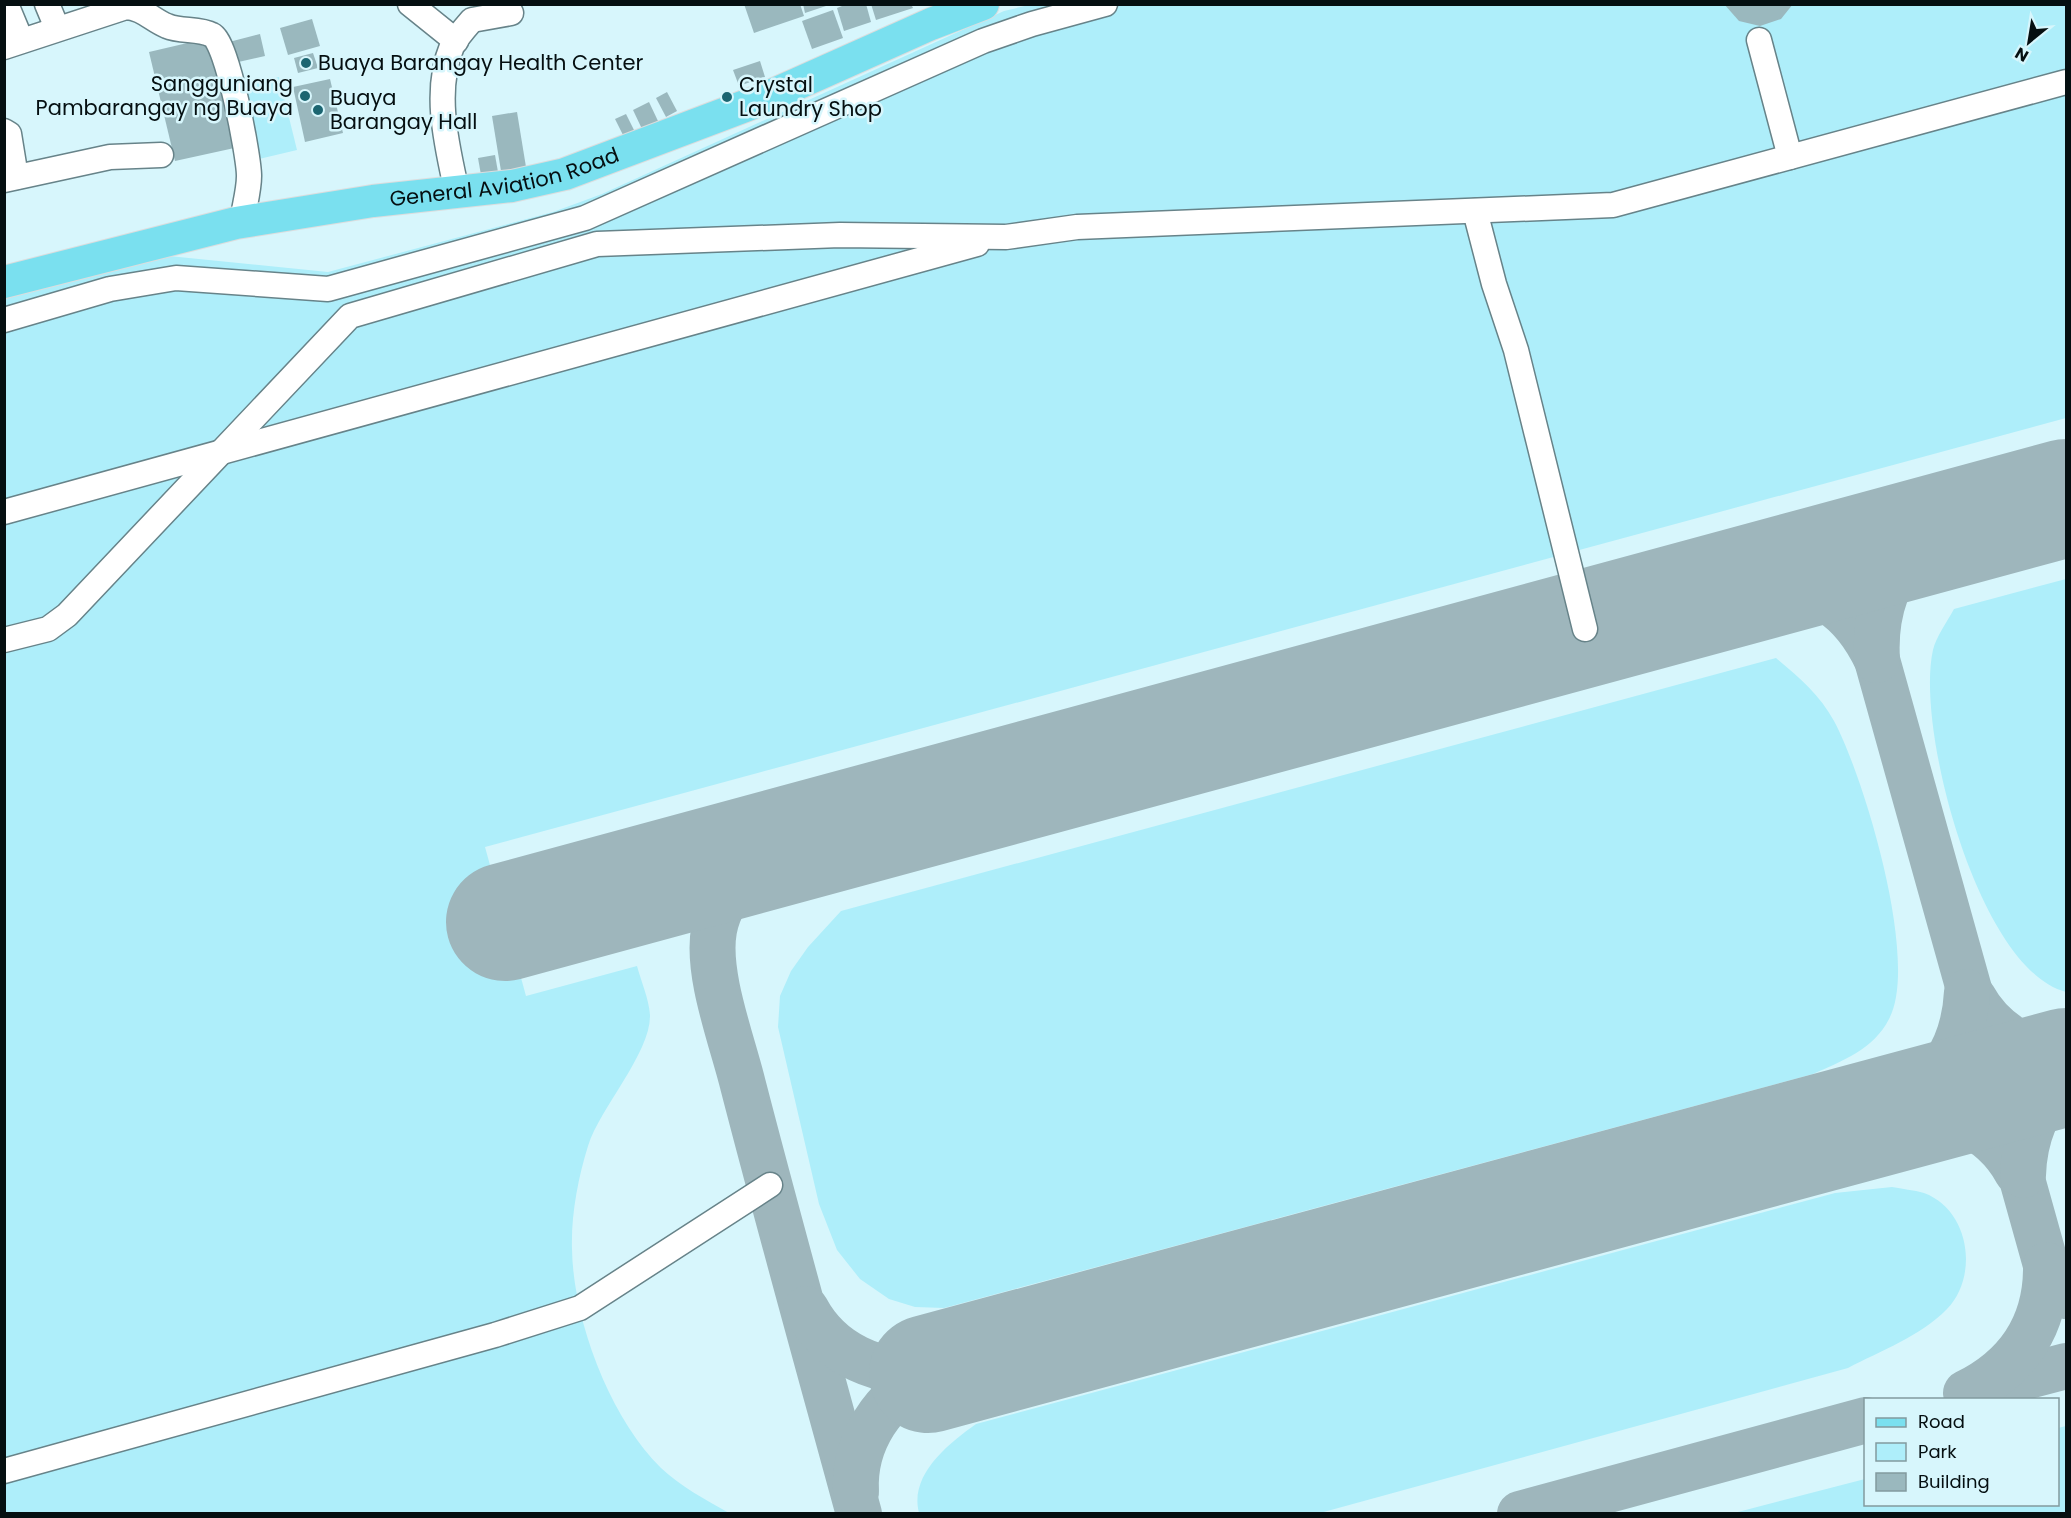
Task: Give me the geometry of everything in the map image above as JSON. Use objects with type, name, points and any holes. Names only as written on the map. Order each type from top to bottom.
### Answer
[{"type":"main road","name":"General Aviation Road","points":[[4,282],[242,222],[373,201],[512,186],[565,174],[761,100],[929,14],[983,4]]},
{"type":"street","points":[[6,4],[13,43],[132,7],[166,26],[212,34],[220,42],[246,151],[249,176],[242,222]]},
{"type":"street","points":[[46,4],[57,28]]},
{"type":"street","points":[[410,4],[456,41]]},
{"type":"street","points":[[4,320],[110,290],[176,278],[328,289],[562,225],[614,207],[982,41],[1032,24],[1105,4]]},
{"type":"street","points":[[457,192],[447,145],[442,90],[456,41],[472,20],[512,13]]},
{"type":"street","points":[[1759,40],[1790,157]]},
{"type":"street","points":[[4,512],[1006,237],[1077,227],[1613,206],[2067,82]]},
{"type":"street","points":[[4,131],[9,134],[10,179],[110,157],[161,155]]},
{"type":"street","points":[[1475,211],[1521,370],[1585,629]]},
{"type":"street","points":[[4,640],[48,629],[67,615],[350,316],[597,244],[840,236],[1006,237]]},
{"type":"street","points":[[4,1471],[484,1338],[580,1308],[770,1185]]},
{"type":"green space","points":[[1029,5],[2066,5],[2066,418],[485,847],[526,996],[637,966],[647,996],[650,1015],[648,1030],[634,1063],[594,1131],[588,1146],[574,1210],[572,1249],[574,1277],[587,1336],[611,1395],[626,1423],[643,1447],[668,1475],[729,1513],[5,1514],[5,297],[159,255],[328,272],[553,212],[602,194],[1004,11]]},
{"type":"green space","points":[[279,77],[297,150],[259,159],[241,86]]},
{"type":"green space","points":[[2066,579],[2066,992],[2035,974],[2006,940],[1981,895],[1960,842],[1944,787],[1934,733],[1930,686],[1934,645],[1954,609]]},
{"type":"green space","points":[[1776,658],[1815,694],[1834,721],[1860,783],[1873,825],[1893,914],[1898,956],[1897,992],[1889,1019],[1883,1029],[1856,1053],[1813,1074],[944,1308],[915,1307],[889,1299],[860,1279],[837,1250],[819,1204],[778,1027],[780,996],[791,971],[808,947],[841,911]]},
{"type":"green space","points":[[1892,1187],[1924,1193],[1940,1202],[1952,1214],[1960,1228],[1965,1245],[1966,1262],[1963,1279],[1957,1295],[1937,1319],[1913,1335],[1848,1368],[1320,1513],[919,1513],[917,1499],[925,1473],[943,1451],[976,1424],[1835,1193]]},
{"type":"green space","points":[[2066,1426],[2066,1513],[1734,1513],[1864,1479],[1864,1506],[2059,1506],[2059,1428]]},
{"type":"building","points":[[744,4],[800,4],[804,16],[754,33]]},
{"type":"building","points":[[803,4],[829,4],[829,5],[805,13]]},
{"type":"building","points":[[847,4],[866,4],[871,22],[844,31],[837,8]]},
{"type":"building","points":[[871,4],[911,4],[913,8],[876,20]]},
{"type":"building","points":[[1724,4],[1793,4],[1781,19],[1760,26],[1739,21]]},
{"type":"building","points":[[833,10],[843,38],[812,49],[802,21]]},
{"type":"building","points":[[312,19],[320,46],[288,55],[280,28]]},
{"type":"building","points":[[260,34],[265,56],[234,63],[229,42]]},
{"type":"building","points":[[213,37],[239,147],[175,161],[149,52]]},
{"type":"building","name":"Buaya Barangay Health Center","points":[[313,53],[318,68],[298,73],[294,58]]},
{"type":"building","points":[[760,61],[765,77],[739,86],[733,70]]},
{"type":"building","name":"Buaya Barangay Hall","points":[[330,79],[343,133],[305,142],[293,87]]},
{"type":"building","points":[[667,92],[677,111],[666,117],[656,98]]},
{"type":"building","points":[[649,102],[658,121],[642,129],[633,110]]},
{"type":"building","points":[[517,112],[526,167],[501,171],[492,116]]},
{"type":"building","points":[[626,114],[635,132],[624,137],[615,119]]},
{"type":"building","points":[[495,155],[498,172],[481,175],[478,158]]},
{"type":"taxiway","points":[[1877,660],[1878,625],[1886,594],[1900,565],[1922,538]]},
{"type":"taxiway","points":[[1756,583],[1796,588],[1814,593],[1829,602],[1843,612],[1856,626],[1877,660],[2046,1265],[2066,1296]]},
{"type":"taxiway","points":[[789,845],[752,869],[732,890],[718,916],[712,947],[721,1007],[859,1514]]},
{"type":"taxiway","points":[[1891,1115],[1922,1091],[1945,1064],[1960,1032],[1967,992]]},
{"type":"taxiway","points":[[1973,997],[1990,1021],[2012,1039],[2038,1051],[2066,1058]]},
{"type":"taxiway","points":[[2023,1175],[2026,1148],[2034,1122],[2047,1098],[2066,1078]]},
{"type":"taxiway","points":[[1891,1115],[1928,1114],[1963,1122],[1993,1142],[2017,1172]]},
{"type":"taxiway","points":[[1966,1393],[2001,1370],[2015,1357],[2026,1341],[2035,1325],[2041,1306],[2046,1265]]},
{"type":"taxiway","points":[[806,1309],[828,1339],[857,1358],[891,1370],[928,1374]]},
{"type":"taxiway","points":[[1986,1387],[2066,1366]]},
{"type":"taxiway","points":[[856,1492],[856,1473],[860,1455],[874,1422],[898,1395],[928,1374]]},
{"type":"taxiway","points":[[1520,1514],[1864,1421]]},
{"type":"runway","points":[[505,922],[2066,498]]},
{"type":"runway","points":[[928,1374],[2066,1067]]},
{"type":"place","name":"Buaya Barangay Health Center","points":[[306,63]]},
{"type":"place","name":"Sangguniang Pambarangay ng Buaya","points":[[305,96]]},
{"type":"place","name":"Crystal Laundry Shop","points":[[727,97]]},
{"type":"place","name":"Buaya Barangay Hall","points":[[318,110]]}]
